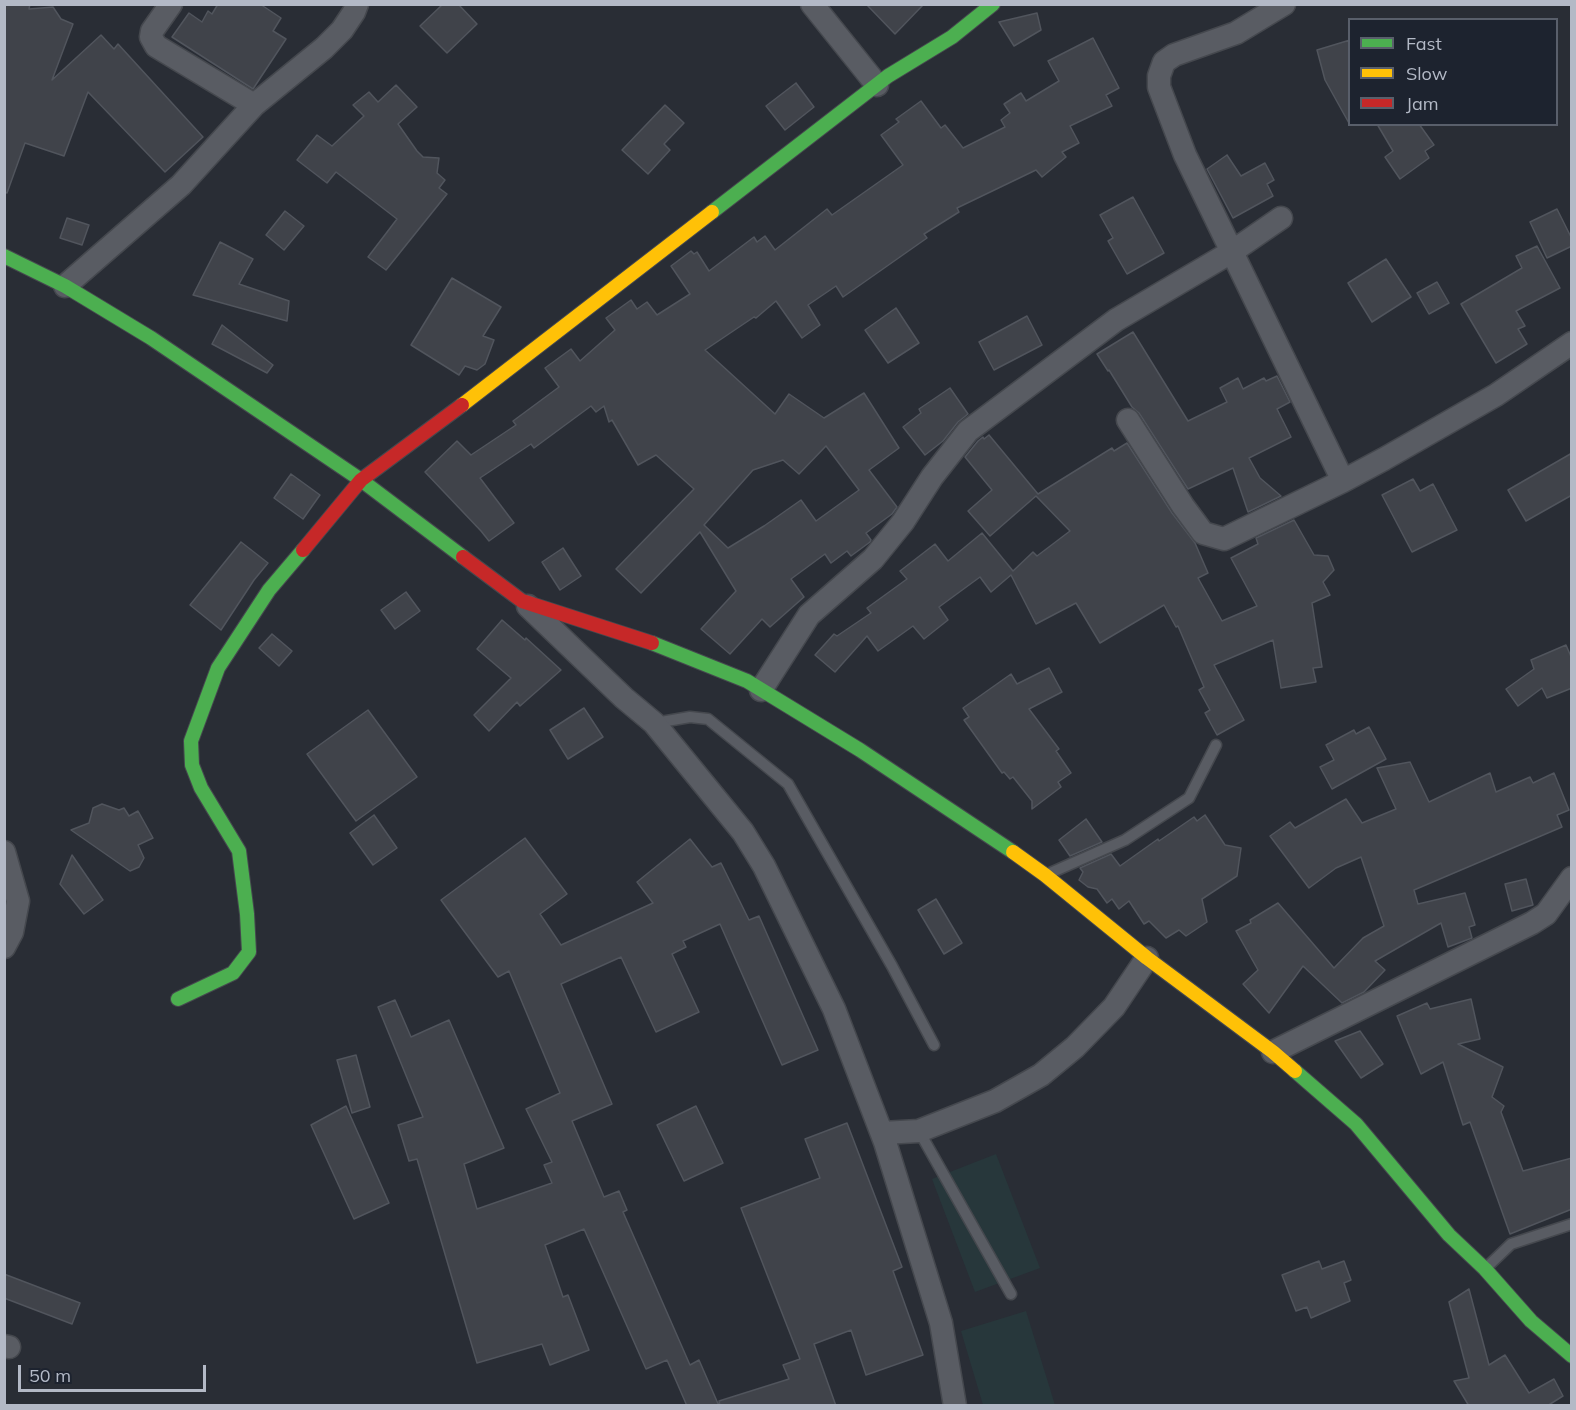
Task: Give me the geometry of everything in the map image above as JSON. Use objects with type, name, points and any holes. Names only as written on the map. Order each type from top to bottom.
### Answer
[{"type":"street","points":[[171,4],[152,31],[151,37],[156,46],[254,105]]},
{"type":"street","points":[[65,286],[180,185],[254,105],[324,48],[342,30],[357,4]]},
{"type":"street","points":[[812,4],[877,85]]},
{"type":"street","points":[[177,999],[233,973],[249,952],[248,914],[239,851],[201,788],[192,765],[191,741],[218,668],[269,590],[361,480],[877,85],[952,37],[993,4]]},
{"type":"street","points":[[1284,4],[1236,33],[1174,56],[1164,62],[1159,76],[1159,87],[1185,155],[1343,481]]},
{"type":"street","points":[[761,690],[809,615],[873,560],[968,431],[1116,320],[1233,251],[1281,218]]},
{"type":"street","points":[[4,256],[65,286],[151,338],[361,480],[522,601],[624,698],[654,723],[743,832],[764,866],[834,1009],[882,1133],[941,1323],[955,1406]]},
{"type":"street","points":[[1128,420],[1203,533],[1224,539],[1343,481],[1496,395],[1570,347]]},
{"type":"street","points":[[522,601],[644,640],[747,681],[860,750],[1045,875],[1147,958],[1273,1052],[1356,1124],[1449,1235],[1485,1269],[1531,1321],[1572,1356]]},
{"type":"street","points":[[4,852],[18,901],[12,932],[4,947]]},
{"type":"street","points":[[1273,1052],[1532,923],[1546,914],[1572,878]]},
{"type":"street","points":[[882,1133],[920,1131],[995,1101],[1041,1075],[1075,1047],[1114,1007],[1147,958]]},
{"type":"lane","points":[[654,723],[690,717],[708,719],[788,784],[892,966],[934,1045]]},
{"type":"lane","points":[[1045,875],[1125,840],[1189,798],[1216,745]]},
{"type":"lane","points":[[920,1131],[1011,1294]]},
{"type":"lane","points":[[1485,1269],[1511,1244],[1572,1224]]},
{"type":"shaded area","points":[[996,1154],[1040,1268],[975,1292],[932,1179]]},
{"type":"shaded area","points":[[1026,1311],[1055,1405],[983,1405],[961,1331]]},
{"type":"building","points":[[4,4],[30,4],[29,9],[53,7],[61,19],[73,24],[52,80],[101,35],[114,49],[118,44],[203,137],[165,172],[88,92],[64,156],[25,143],[7,193],[4,192]]},
{"type":"building","points":[[218,4],[260,4],[281,18],[273,31],[286,39],[253,89],[172,37],[189,13],[202,22],[208,11],[212,14]]},
{"type":"building","points":[[443,4],[458,4],[477,24],[447,53],[420,26]]},
{"type":"building","points":[[866,4],[924,4],[895,34]]},
{"type":"building","points":[[1037,13],[1041,30],[1014,46],[999,22]]},
{"type":"building","points":[[1093,38],[1119,88],[1106,95],[1112,106],[1070,126],[1079,143],[1062,152],[1066,157],[1042,177],[1036,170],[957,208],[959,212],[924,234],[927,238],[843,297],[836,286],[808,305],[820,325],[802,338],[776,301],[756,318],[754,317],[705,350],[775,414],[789,394],[824,418],[864,393],[899,448],[869,470],[897,507],[892,514],[866,533],[870,542],[851,556],[847,551],[831,563],[825,554],[791,579],[804,597],[770,627],[762,619],[730,654],[701,629],[736,591],[700,532],[641,593],[616,569],[694,489],[656,455],[638,465],[612,420],[609,422],[604,406],[596,412],[591,406],[534,448],[531,444],[480,478],[514,523],[489,541],[425,472],[457,441],[471,455],[516,425],[513,421],[559,387],[545,368],[571,349],[580,361],[615,330],[606,318],[631,300],[637,309],[647,302],[657,315],[690,294],[671,266],[691,251],[694,254],[697,252],[709,271],[754,237],[757,242],[765,236],[775,250],[827,209],[832,215],[903,165],[881,135],[899,122],[896,119],[921,101],[941,128],[945,125],[963,148],[1005,127],[1001,120],[1010,113],[1004,104],[1021,93],[1026,101],[1059,81],[1048,61]],"holes":[[[826,446],[859,490],[816,521],[801,500],[728,548],[704,525],[753,470],[783,460],[799,474]]]},
{"type":"building","points":[[1348,41],[1348,121],[1325,80],[1317,50]]},
{"type":"building","points":[[796,83],[814,107],[785,130],[766,106]]},
{"type":"building","points":[[396,85],[417,107],[398,124],[423,157],[439,158],[437,173],[445,180],[439,188],[447,194],[386,270],[368,257],[397,219],[336,172],[327,183],[297,160],[317,135],[332,146],[364,116],[353,105],[369,92],[378,102]]},
{"type":"building","points":[[665,105],[684,123],[664,144],[670,150],[648,174],[622,150]]},
{"type":"building","points":[[1378,126],[1420,126],[1434,145],[1425,151],[1429,158],[1400,179],[1385,157],[1393,151]]},
{"type":"building","points":[[1227,155],[1241,176],[1265,163],[1274,180],[1267,184],[1273,196],[1233,218],[1207,169]]},
{"type":"building","points":[[1133,197],[1164,253],[1127,274],[1108,241],[1113,238],[1100,215]]},
{"type":"building","points":[[1557,209],[1572,239],[1572,246],[1547,258],[1530,222]]},
{"type":"building","points":[[285,211],[304,226],[284,250],[266,235]]},
{"type":"building","points":[[67,218],[89,225],[82,245],[60,238]]},
{"type":"building","points":[[220,242],[253,259],[239,284],[289,301],[287,321],[193,295]]},
{"type":"building","points":[[1537,246],[1560,288],[1516,311],[1525,326],[1518,329],[1527,344],[1496,363],[1461,304],[1522,268],[1516,256]]},
{"type":"building","points":[[1386,259],[1411,297],[1372,322],[1348,283]]},
{"type":"building","points":[[452,278],[501,307],[483,336],[494,340],[485,364],[477,370],[465,366],[459,375],[411,345]]},
{"type":"building","points":[[1437,282],[1449,303],[1429,314],[1417,293]]},
{"type":"building","points":[[896,308],[919,343],[888,363],[865,330]]},
{"type":"building","points":[[1027,316],[1042,345],[994,370],[979,342]]},
{"type":"building","points":[[222,325],[273,365],[267,373],[212,344]]},
{"type":"building","points":[[1133,332],[1188,421],[1227,402],[1220,388],[1238,378],[1243,389],[1264,378],[1266,381],[1277,376],[1290,402],[1277,409],[1291,437],[1249,458],[1260,478],[1281,496],[1248,512],[1233,468],[1188,489],[1139,413],[1132,407],[1097,354]]},
{"type":"building","points":[[950,388],[968,414],[958,422],[943,441],[925,455],[903,427],[921,413],[919,409]]},
{"type":"building","points":[[989,435],[1038,494],[1112,448],[1114,451],[1127,443],[1172,513],[1195,543],[1208,573],[1198,578],[1222,621],[1257,606],[1231,558],[1258,544],[1256,538],[1294,520],[1314,555],[1328,556],[1334,570],[1323,582],[1330,595],[1312,603],[1322,667],[1313,668],[1316,682],[1281,688],[1273,640],[1214,665],[1244,720],[1217,735],[1205,713],[1210,710],[1199,690],[1204,687],[1178,626],[1176,627],[1164,605],[1100,643],[1076,603],[1036,624],[1011,575],[991,592],[980,577],[939,607],[948,620],[924,639],[913,626],[878,651],[867,636],[835,672],[815,655],[834,634],[837,636],[871,613],[867,608],[907,579],[900,571],[935,544],[948,561],[982,533],[1013,571],[1033,552],[1037,556],[1070,531],[1036,496],[990,536],[968,511],[992,490],[965,457],[978,441]]},
{"type":"building","points":[[1572,453],[1572,495],[1526,521],[1508,490]]},
{"type":"building","points":[[291,474],[320,495],[303,519],[274,498]]},
{"type":"building","points":[[1413,479],[1420,491],[1433,484],[1457,530],[1412,552],[1382,495]]},
{"type":"building","points":[[241,542],[268,563],[221,630],[190,605]]},
{"type":"building","points":[[563,548],[581,576],[560,590],[542,562]]},
{"type":"building","points":[[406,592],[420,611],[395,629],[381,610]]},
{"type":"building","points":[[502,620],[561,670],[520,706],[517,702],[489,731],[474,715],[511,678],[477,649]]},
{"type":"building","points":[[272,634],[292,651],[279,666],[259,648]]},
{"type":"building","points":[[1566,645],[1572,659],[1572,688],[1547,698],[1542,688],[1518,706],[1506,689],[1534,669],[1531,660]]},
{"type":"building","points":[[1049,668],[1062,692],[1029,709],[1059,749],[1056,751],[1071,773],[1058,782],[1061,787],[1032,809],[1032,801],[1013,777],[1010,779],[1004,772],[1002,773],[964,720],[969,717],[963,708],[1011,674],[1017,684]]},
{"type":"building","points":[[584,708],[603,737],[568,759],[550,730]]},
{"type":"building","points":[[368,710],[417,777],[356,821],[307,754]]},
{"type":"building","points":[[1369,727],[1386,759],[1332,789],[1320,767],[1334,760],[1326,745],[1354,730],[1356,734]]},
{"type":"building","points":[[1410,762],[1429,802],[1490,773],[1496,792],[1530,777],[1533,783],[1554,773],[1569,810],[1557,815],[1562,827],[1414,890],[1418,904],[1465,893],[1475,925],[1469,927],[1472,938],[1448,947],[1441,923],[1375,961],[1385,970],[1364,992],[1342,1003],[1303,966],[1269,1013],[1243,984],[1258,970],[1236,931],[1251,923],[1250,920],[1278,903],[1334,968],[1363,938],[1384,926],[1361,857],[1336,868],[1309,888],[1270,836],[1290,822],[1295,828],[1346,799],[1362,823],[1396,809],[1377,768]]},
{"type":"building","points":[[102,804],[119,810],[124,808],[129,816],[138,811],[153,838],[138,845],[144,858],[139,867],[130,871],[71,830],[89,823],[93,808]]},
{"type":"building","points":[[374,815],[397,848],[373,865],[350,833]]},
{"type":"building","points":[[1205,815],[1225,845],[1241,848],[1237,876],[1202,899],[1207,922],[1186,936],[1179,930],[1166,938],[1149,921],[1144,924],[1129,901],[1119,909],[1112,899],[1107,903],[1097,889],[1088,887],[1079,880],[1083,872],[1080,868],[1111,854],[1120,866],[1194,817],[1197,821]]},
{"type":"building","points":[[1086,819],[1102,842],[1070,856],[1059,840]]},
{"type":"building","points":[[525,838],[567,894],[540,914],[561,945],[653,903],[637,882],[690,839],[712,867],[721,863],[749,920],[759,916],[818,1050],[782,1065],[720,924],[683,941],[686,947],[672,954],[699,1012],[656,1032],[621,957],[561,984],[612,1104],[572,1121],[604,1197],[619,1191],[627,1210],[623,1212],[690,1365],[699,1360],[719,1406],[687,1406],[667,1360],[646,1369],[584,1229],[545,1245],[563,1297],[568,1295],[589,1350],[550,1365],[542,1344],[477,1363],[417,1159],[409,1161],[398,1125],[423,1117],[378,1007],[395,1000],[411,1037],[449,1020],[504,1148],[464,1164],[477,1209],[552,1183],[544,1165],[552,1162],[526,1109],[560,1093],[509,971],[498,977],[441,900]]},
{"type":"building","points":[[72,855],[103,900],[84,914],[60,884]]},
{"type":"building","points":[[1526,879],[1533,905],[1512,911],[1505,884]]},
{"type":"building","points":[[936,899],[962,943],[944,954],[918,910]]},
{"type":"building","points":[[1471,999],[1480,1039],[1458,1044],[1503,1067],[1492,1097],[1504,1106],[1501,1112],[1523,1171],[1572,1158],[1572,1209],[1510,1234],[1470,1122],[1463,1125],[1443,1062],[1421,1074],[1397,1016],[1427,1003],[1430,1009]]},
{"type":"building","points":[[1360,1031],[1383,1064],[1361,1078],[1335,1041]]},
{"type":"building","points":[[356,1055],[370,1107],[352,1113],[337,1060]]},
{"type":"building","points":[[346,1106],[389,1203],[354,1219],[311,1125]]},
{"type":"building","points":[[696,1106],[723,1163],[684,1181],[657,1125]]},
{"type":"building","points":[[847,1123],[902,1267],[893,1271],[923,1355],[866,1375],[851,1330],[814,1344],[836,1406],[720,1406],[719,1401],[789,1379],[783,1365],[800,1359],[741,1208],[820,1178],[805,1139]]},
{"type":"building","points":[[1319,1261],[1322,1269],[1344,1261],[1351,1280],[1344,1283],[1350,1301],[1311,1318],[1307,1307],[1296,1311],[1282,1275]]},
{"type":"building","points":[[4,1274],[80,1303],[72,1324],[4,1298]]},
{"type":"building","points":[[1469,1289],[1489,1365],[1505,1355],[1529,1393],[1554,1379],[1563,1396],[1547,1406],[1469,1406],[1454,1381],[1469,1378],[1449,1302]]},
{"type":"traffic: fast","points":[[712,212],[888,76],[952,37],[993,4]]},
{"type":"traffic: fast","points":[[4,256],[65,286],[151,338],[361,480],[463,557]]},
{"type":"traffic: fast","points":[[178,999],[233,973],[249,952],[239,851],[201,788],[192,765],[191,741],[218,668],[269,590],[303,550]]},
{"type":"traffic: fast","points":[[652,643],[747,681],[860,750],[1013,852]]},
{"type":"traffic: fast","points":[[1295,1071],[1356,1124],[1449,1235],[1485,1269],[1531,1321],[1572,1356]]},
{"type":"traffic: slow","points":[[462,405],[712,212]]},
{"type":"traffic: slow","points":[[1013,852],[1295,1071]]},
{"type":"traffic: jam","points":[[303,550],[361,480],[462,405]]},
{"type":"traffic: jam","points":[[463,557],[522,601],[652,643]]}]
